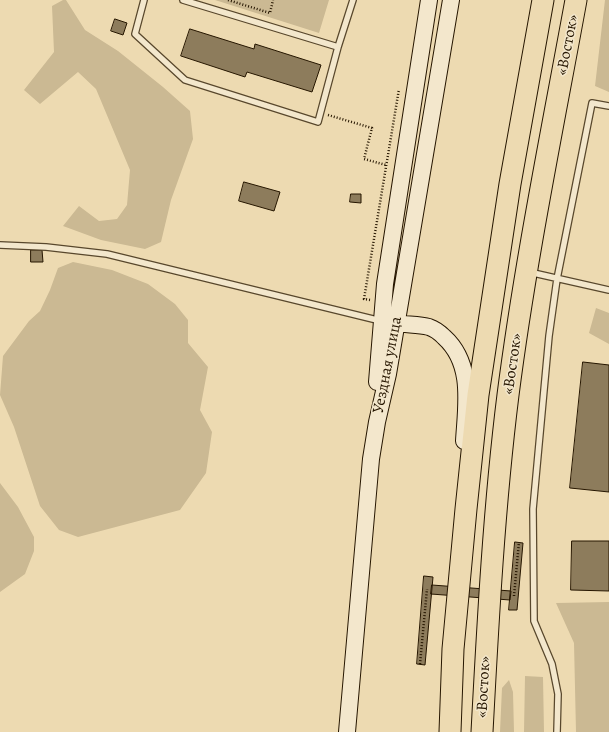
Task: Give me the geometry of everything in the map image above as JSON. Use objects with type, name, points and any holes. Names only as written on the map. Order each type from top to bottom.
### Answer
[{"type":"highway","name":"«Восток»","points":[[450,732],[453,649],[478,394],[489,315],[543,0]]},
{"type":"highway","name":"«Восток»","points":[[482,732],[494,542],[508,397],[527,271],[576,0]]},
{"type":"street","name":"Уездная улица","points":[[347,732],[372,459],[377,422],[388,374],[389,322],[385,284],[429,0]]},
{"type":"street","name":"Уездная улица","points":[[389,322],[451,0]]},
{"type":"street","points":[[389,322],[430,327],[440,333],[450,342],[464,369],[466,390],[462,465],[466,509]]},
{"type":"lane","points":[[144,0],[136,34],[185,80],[318,122],[338,47],[353,0]]},
{"type":"lane","points":[[183,0],[338,47]]},
{"type":"lane","points":[[557,732],[558,694],[552,664],[534,621],[532,509],[549,336],[557,279],[592,103],[609,106]]},
{"type":"lane","points":[[0,245],[46,247],[107,254],[389,322]]},
{"type":"lane","points":[[527,271],[609,290]]},
{"type":"path","points":[[228,0],[270,13],[274,0]]},
{"type":"path","points":[[514,596],[518,542]]},
{"type":"path","points":[[420,664],[426,589]]},
{"type":"shaded area","points":[[66,0],[85,30],[118,51],[190,111],[193,139],[171,200],[161,242],[145,249],[101,240],[63,226],[79,206],[99,221],[117,219],[127,205],[130,170],[96,89],[78,72],[40,104],[24,90],[54,52],[52,6]]},
{"type":"shaded area","points":[[215,0],[329,0],[319,33]]},
{"type":"shaded area","points":[[605,0],[609,0],[609,92],[595,86]]},
{"type":"shaded area","points":[[73,262],[112,270],[148,284],[175,304],[188,320],[188,343],[208,367],[200,410],[212,432],[206,473],[180,510],[78,537],[59,530],[40,506],[14,427],[0,395],[3,356],[29,321],[40,311],[58,268]]},
{"type":"shaded area","points":[[596,308],[609,313],[609,344],[589,333]]},
{"type":"shaded area","points":[[0,483],[18,507],[34,537],[34,551],[25,574],[0,592]]},
{"type":"shaded area","points":[[609,602],[609,732],[576,732],[574,643],[556,603]]},
{"type":"shaded area","points":[[525,676],[543,677],[544,732],[524,732]]},
{"type":"shaded area","points":[[509,680],[513,692],[514,732],[500,732],[502,688]]},
{"type":"building","points":[[115,19],[127,23],[123,35],[111,31]]},
{"type":"building","points":[[190,29],[254,49],[255,44],[321,65],[312,92],[247,72],[245,77],[181,56]]},
{"type":"building","points":[[244,182],[280,192],[274,211],[239,201]]},
{"type":"building","points":[[351,194],[361,194],[361,203],[350,202]]},
{"type":"building","points":[[31,250],[42,250],[43,262],[31,262]]},
{"type":"building","points":[[583,362],[609,365],[609,492],[570,488]]},
{"type":"building","points":[[572,541],[609,541],[609,591],[571,590]]},
{"type":"building","points":[[515,542],[523,543],[517,610],[509,610]]},
{"type":"building","points":[[424,576],[433,577],[425,665],[417,664]]},
{"type":"building","points":[[432,585],[511,591],[510,600],[431,594]]}]
